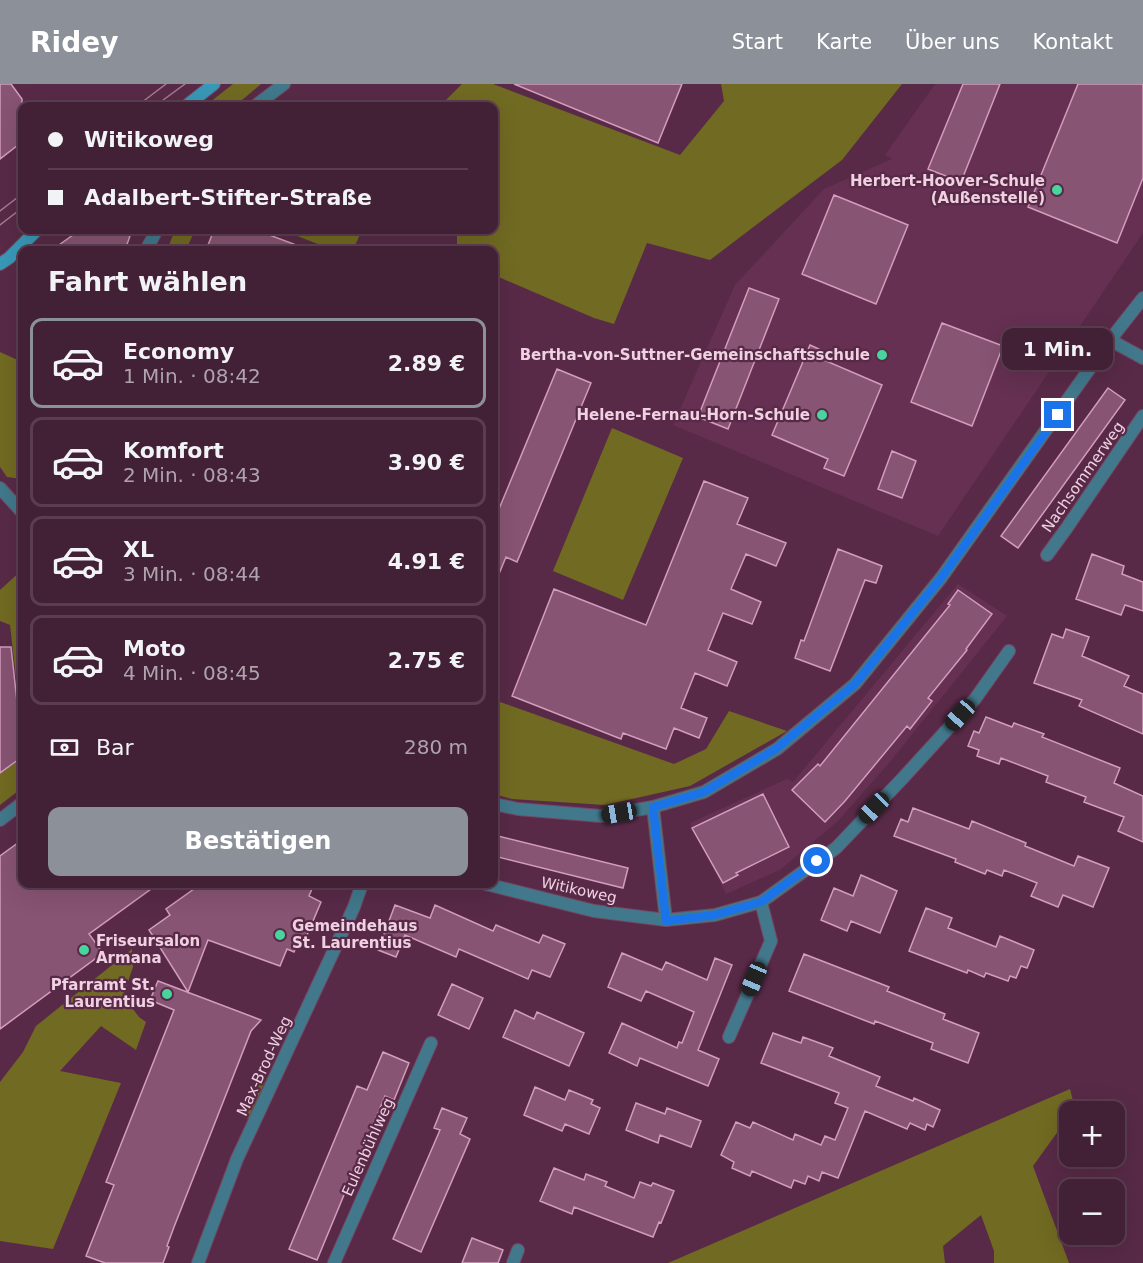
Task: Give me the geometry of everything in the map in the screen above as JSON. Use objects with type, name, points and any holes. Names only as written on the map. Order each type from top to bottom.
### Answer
[{"type":"main road","points":[[191,102],[214,84]]},
{"type":"main road","points":[[21,246],[33,234]]},
{"type":"main road","points":[[0,264],[18,249]]},
{"type":"street","points":[[260,102],[284,84]]},
{"type":"street","points":[[498,805],[518,809],[602,816],[653,807],[704,792],[777,748],[855,684],[941,578],[1110,340],[1143,298]]},
{"type":"street","points":[[1110,340],[1143,357]]},
{"type":"street","name":"Nachsommerweg","points":[[1047,555],[1143,416]]},
{"type":"street","points":[[0,488],[18,507]]},
{"type":"street","name":"Witikoweg","points":[[498,887],[594,911],[666,921],[714,915],[761,902],[836,848],[975,699],[1009,651]]},
{"type":"street","points":[[0,820],[18,806]]},
{"type":"street","points":[[653,807],[666,921]]},
{"type":"street","name":"Max-Brod-Weg","points":[[198,1263],[237,1159],[354,907],[361,888]]},
{"type":"street","points":[[729,1037],[771,941],[761,902]]},
{"type":"street","name":"Eulenbühlweg","points":[[334,1263],[431,1043]]},
{"type":"street","points":[[513,1263],[518,1250]]},
{"type":"shaded area","points":[[233,84],[261,84],[240,102],[210,102]]},
{"type":"shaded area","points":[[462,84],[493,84],[680,155],[724,101],[721,84],[902,84],[842,160],[710,260],[647,243],[614,324],[594,318],[498,277],[498,246],[457,246],[457,234],[498,234],[498,102],[445,101]]},
{"type":"shaded area","name":"Bertha-von-Suttner-Gemeinschaftsschule","points":[[935,84],[1143,84],[1143,233],[938,536],[673,425],[735,285],[824,189],[892,159],[885,155]]},
{"type":"shaded area","points":[[173,234],[193,234],[188,246],[169,246]]},
{"type":"shaded area","points":[[292,234],[360,234],[355,246],[323,246]]},
{"type":"shaded area","points":[[0,352],[18,360],[18,478],[7,477],[0,467]]},
{"type":"shaded area","points":[[612,428],[683,458],[623,600],[553,571]]},
{"type":"shaded area","points":[[18,574],[18,696],[10,625],[0,621],[0,590]]},
{"type":"shaded area","points":[[958,584],[1007,616],[889,763],[839,820],[780,870],[726,894],[690,823],[787,779],[793,782]]},
{"type":"shaded area","points":[[500,702],[674,764],[706,749],[729,711],[787,731],[690,786],[605,805],[512,799],[498,795],[498,706]]},
{"type":"shaded area","points":[[18,761],[18,791],[0,805],[0,774]]},
{"type":"shaded area","points":[[132,949],[133,967],[123,996],[139,1017],[146,1022],[136,1050],[101,1026],[60,1071],[121,1083],[53,1249],[0,1241],[0,1082],[23,1052],[36,1026]]},
{"type":"shaded area","points":[[257,1078],[265,1081],[249,1119],[241,1116]]},
{"type":"shaded area","points":[[1070,1089],[1073,1101],[1059,1101],[1059,1130],[1033,1166],[1059,1236],[1059,1245],[1062,1245],[1069,1263],[994,1263],[994,1251],[981,1215],[943,1246],[945,1263],[668,1263]]},
{"type":"building","points":[[0,84],[11,84],[22,99],[22,102],[18,102],[18,145],[0,159]]},
{"type":"building","points":[[514,84],[682,84],[658,143]]},
{"type":"building","points":[[963,84],[1000,84],[961,182],[928,169]]},
{"type":"building","points":[[1078,84],[1143,84],[1143,178],[1117,243],[1028,207]]},
{"type":"building","points":[[834,195],[908,225],[876,304],[802,274]]},
{"type":"building","points":[[74,234],[125,234],[130,236],[126,246],[58,246]]},
{"type":"building","points":[[212,234],[267,234],[299,246],[208,246]]},
{"type":"building","points":[[749,288],[779,299],[728,429],[698,417]]},
{"type":"building","points":[[942,323],[1003,346],[972,426],[911,402]]},
{"type":"building","points":[[810,345],[830,354],[826,361],[882,385],[844,476],[824,468],[828,459],[772,435]]},
{"type":"building","points":[[557,369],[591,383],[517,562],[506,557],[498,576],[498,511]]},
{"type":"building","points":[[1108,388],[1125,400],[1018,548],[1001,536]]},
{"type":"building","points":[[892,451],[916,461],[902,498],[878,489]]},
{"type":"building","points":[[704,481],[748,498],[737,524],[786,543],[776,566],[746,554],[731,589],[761,602],[752,624],[723,613],[708,650],[737,662],[727,686],[695,673],[681,708],[707,718],[699,738],[674,728],[666,749],[623,733],[621,739],[512,696],[554,589],[646,625]]},
{"type":"building","points":[[838,549],[882,566],[876,583],[865,580],[830,671],[795,658],[801,640],[804,641]]},
{"type":"building","points":[[1092,554],[1124,566],[1122,574],[1143,582],[1143,611],[1125,605],[1121,615],[1076,599]]},
{"type":"building","points":[[958,590],[992,614],[967,650],[928,698],[932,701],[910,729],[907,726],[825,822],[792,790],[818,764],[820,766],[950,605],[948,604]]},
{"type":"building","points":[[1066,629],[1089,637],[1082,656],[1129,676],[1124,686],[1143,694],[1143,734],[1079,706],[1082,700],[1034,683],[1052,634],[1063,638]]},
{"type":"building","points":[[0,647],[11,647],[18,711],[18,760],[0,773]]},
{"type":"building","points":[[986,717],[1012,727],[1014,723],[1044,734],[1042,737],[1120,768],[1114,783],[1143,796],[1143,842],[1118,831],[1124,817],[1084,802],[1086,797],[1046,782],[1048,776],[1001,758],[999,764],[977,756],[979,750],[968,746],[974,731],[979,733]]},
{"type":"building","points":[[763,794],[789,847],[736,873],[738,875],[723,883],[692,828]]},
{"type":"building","points":[[913,808],[969,829],[972,821],[1074,866],[1078,856],[1109,868],[1093,907],[1063,895],[1058,907],[1031,896],[1037,883],[1004,870],[1002,876],[987,870],[985,874],[955,862],[956,859],[894,836],[901,819],[908,822]]},
{"type":"building","points":[[498,836],[628,868],[623,888],[498,857]]},
{"type":"building","points":[[18,843],[18,888],[152,888],[89,934],[103,953],[0,1029],[0,856]]},
{"type":"building","points":[[861,875],[897,891],[880,933],[851,921],[847,931],[821,920],[834,888],[853,896]]},
{"type":"building","points":[[195,888],[312,888],[309,896],[321,902],[305,940],[300,937],[294,952],[287,949],[280,966],[208,940],[188,992],[149,930],[170,915],[166,909]]},
{"type":"building","points":[[395,905],[430,918],[435,905],[493,931],[496,925],[539,943],[543,935],[565,944],[550,977],[532,970],[528,979],[459,949],[456,957],[405,935],[396,957],[378,950]]},
{"type":"building","points":[[926,908],[952,918],[948,928],[996,947],[1000,936],[1034,950],[1027,968],[1021,966],[1016,978],[1010,976],[1008,981],[986,973],[984,977],[968,970],[967,973],[909,951]]},
{"type":"building","points":[[622,953],[662,970],[666,962],[707,980],[715,958],[732,965],[698,1050],[719,1059],[708,1086],[640,1058],[637,1066],[609,1053],[622,1023],[677,1048],[679,1042],[682,1043],[694,1012],[646,991],[641,1001],[608,987]]},
{"type":"building","points":[[804,954],[889,987],[887,991],[945,1014],[943,1019],[979,1033],[968,1063],[931,1049],[933,1043],[875,1021],[874,1024],[789,991]]},
{"type":"building","points":[[158,981],[261,1020],[251,1031],[174,1227],[163,1263],[105,1263],[86,1256],[114,1185],[106,1182],[174,1010],[150,1000]]},
{"type":"building","points":[[452,984],[483,998],[469,1029],[438,1015]]},
{"type":"building","points":[[515,1010],[534,1019],[537,1012],[584,1033],[569,1066],[503,1037]]},
{"type":"building","points":[[773,1033],[801,1043],[803,1037],[833,1048],[829,1056],[880,1077],[876,1086],[913,1101],[914,1098],[940,1110],[933,1127],[927,1124],[925,1130],[910,1123],[907,1129],[865,1111],[838,1178],[822,1172],[819,1181],[808,1176],[805,1184],[794,1180],[791,1188],[752,1171],[750,1176],[732,1168],[734,1162],[721,1155],[736,1122],[750,1128],[753,1122],[793,1140],[795,1134],[821,1145],[825,1136],[835,1140],[848,1108],[835,1103],[839,1093],[761,1063]]},
{"type":"building","points":[[383,1052],[409,1063],[394,1100],[385,1096],[317,1260],[289,1249],[357,1086],[367,1090]]},
{"type":"building","points":[[535,1087],[565,1100],[569,1090],[593,1100],[591,1104],[600,1108],[589,1134],[565,1124],[562,1131],[524,1115]]},
{"type":"building","points":[[636,1103],[665,1114],[667,1108],[701,1121],[691,1147],[660,1135],[658,1143],[626,1130]]},
{"type":"building","points":[[442,1108],[467,1118],[460,1134],[470,1139],[421,1252],[393,1239],[440,1130],[434,1128]]},
{"type":"building","points":[[554,1168],[584,1180],[586,1174],[607,1182],[605,1186],[634,1198],[640,1182],[651,1186],[653,1183],[674,1191],[653,1237],[574,1207],[572,1214],[540,1201]]},
{"type":"building","points":[[472,1238],[503,1250],[498,1263],[462,1263]]},
{"type":"tram line","points":[[142,102],[166,84]]},
{"type":"tram line","points":[[160,102],[185,84]]},
{"type":"tram line","points":[[0,211],[18,197]]},
{"type":"tram line","points":[[0,225],[18,211]]},
{"type":"place","name":"Herbert-Hoover-Schule (Außenstelle)","points":[[1057,190]]},
{"type":"place","name":"Bertha-von-Suttner-Gemeinschaftsschule","points":[[882,355]]},
{"type":"place","name":"Helene-Fernau-Horn-Schule","points":[[822,415]]},
{"type":"place","name":"Gemeindehaus St. Laurentius","points":[[280,935]]},
{"type":"place","name":"Friseursalon Armana","points":[[84,950]]},
{"type":"place","name":"Pfarramt St. Laurentius","points":[[167,994]]},
{"type":"route","points":[[817,861],[761,902],[714,915],[666,921],[653,807],[704,792],[777,748],[855,684],[941,578],[1058,415]]}]
